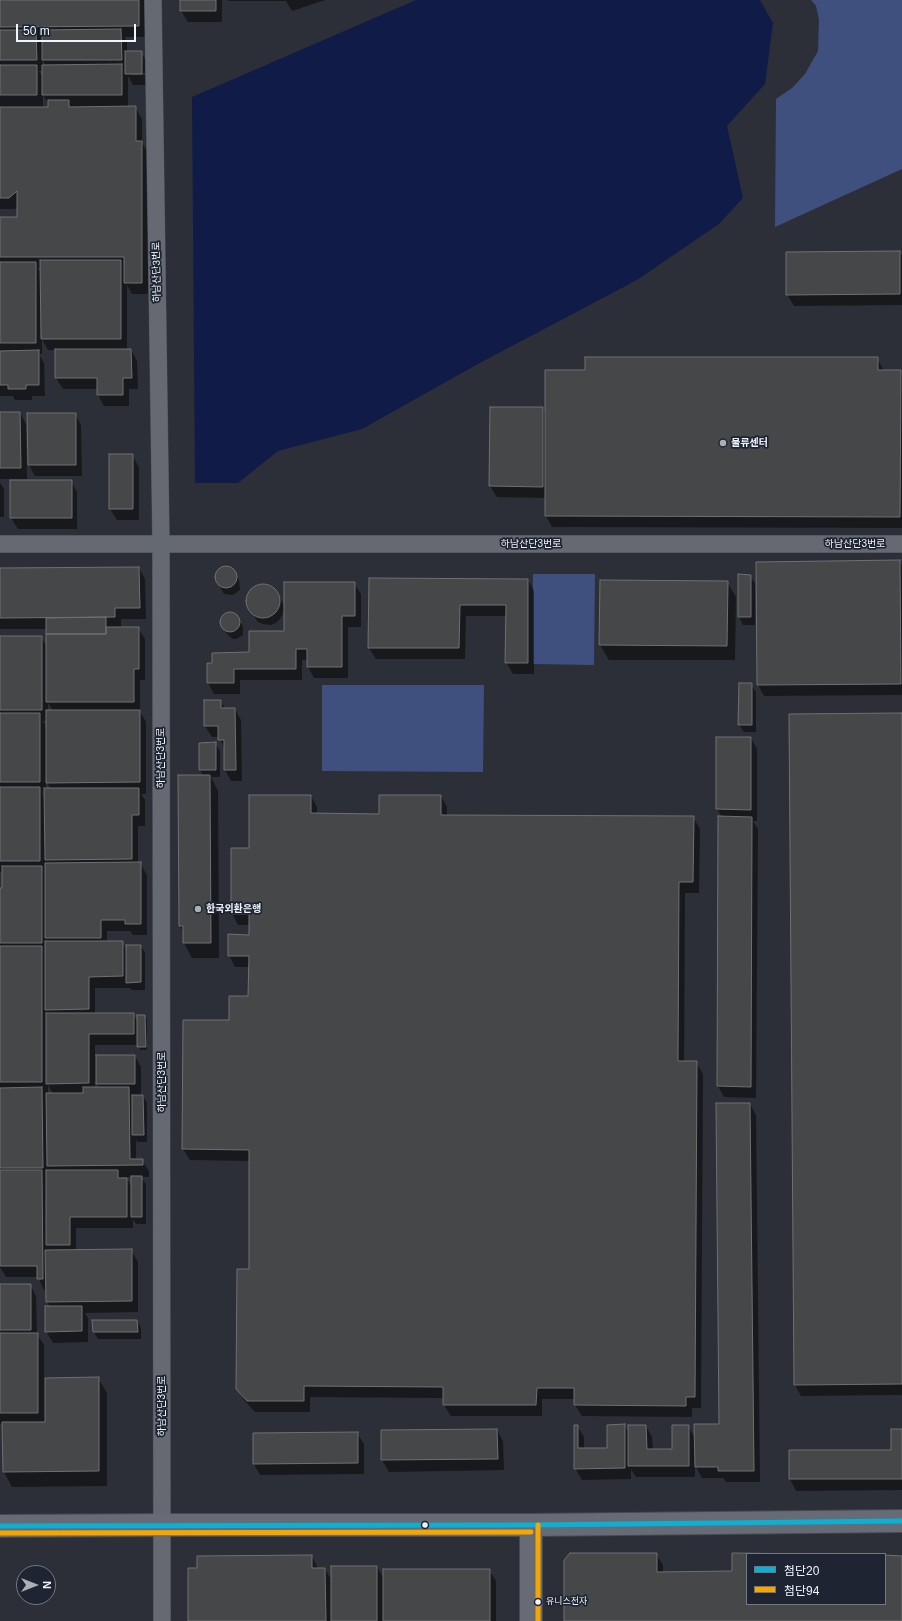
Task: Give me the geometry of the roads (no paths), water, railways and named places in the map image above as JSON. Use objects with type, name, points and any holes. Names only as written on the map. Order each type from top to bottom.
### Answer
[{"type":"street","name":"하남산단3번로","points":[[153,0],[161,544],[162,1621]]},
{"type":"street","name":"하남산단3번로","points":[[0,544],[902,544]]},
{"type":"street","points":[[0,1526],[531,1525],[902,1521]]},
{"type":"street","points":[[531,1525],[531,1621]]},
{"type":"place","name":"물류센터","points":[[723,443]]},
{"type":"place","name":"한국외환은행","points":[[198,909]]},
{"type":"place","name":"유니스전자","points":[[538,1602]]}]
